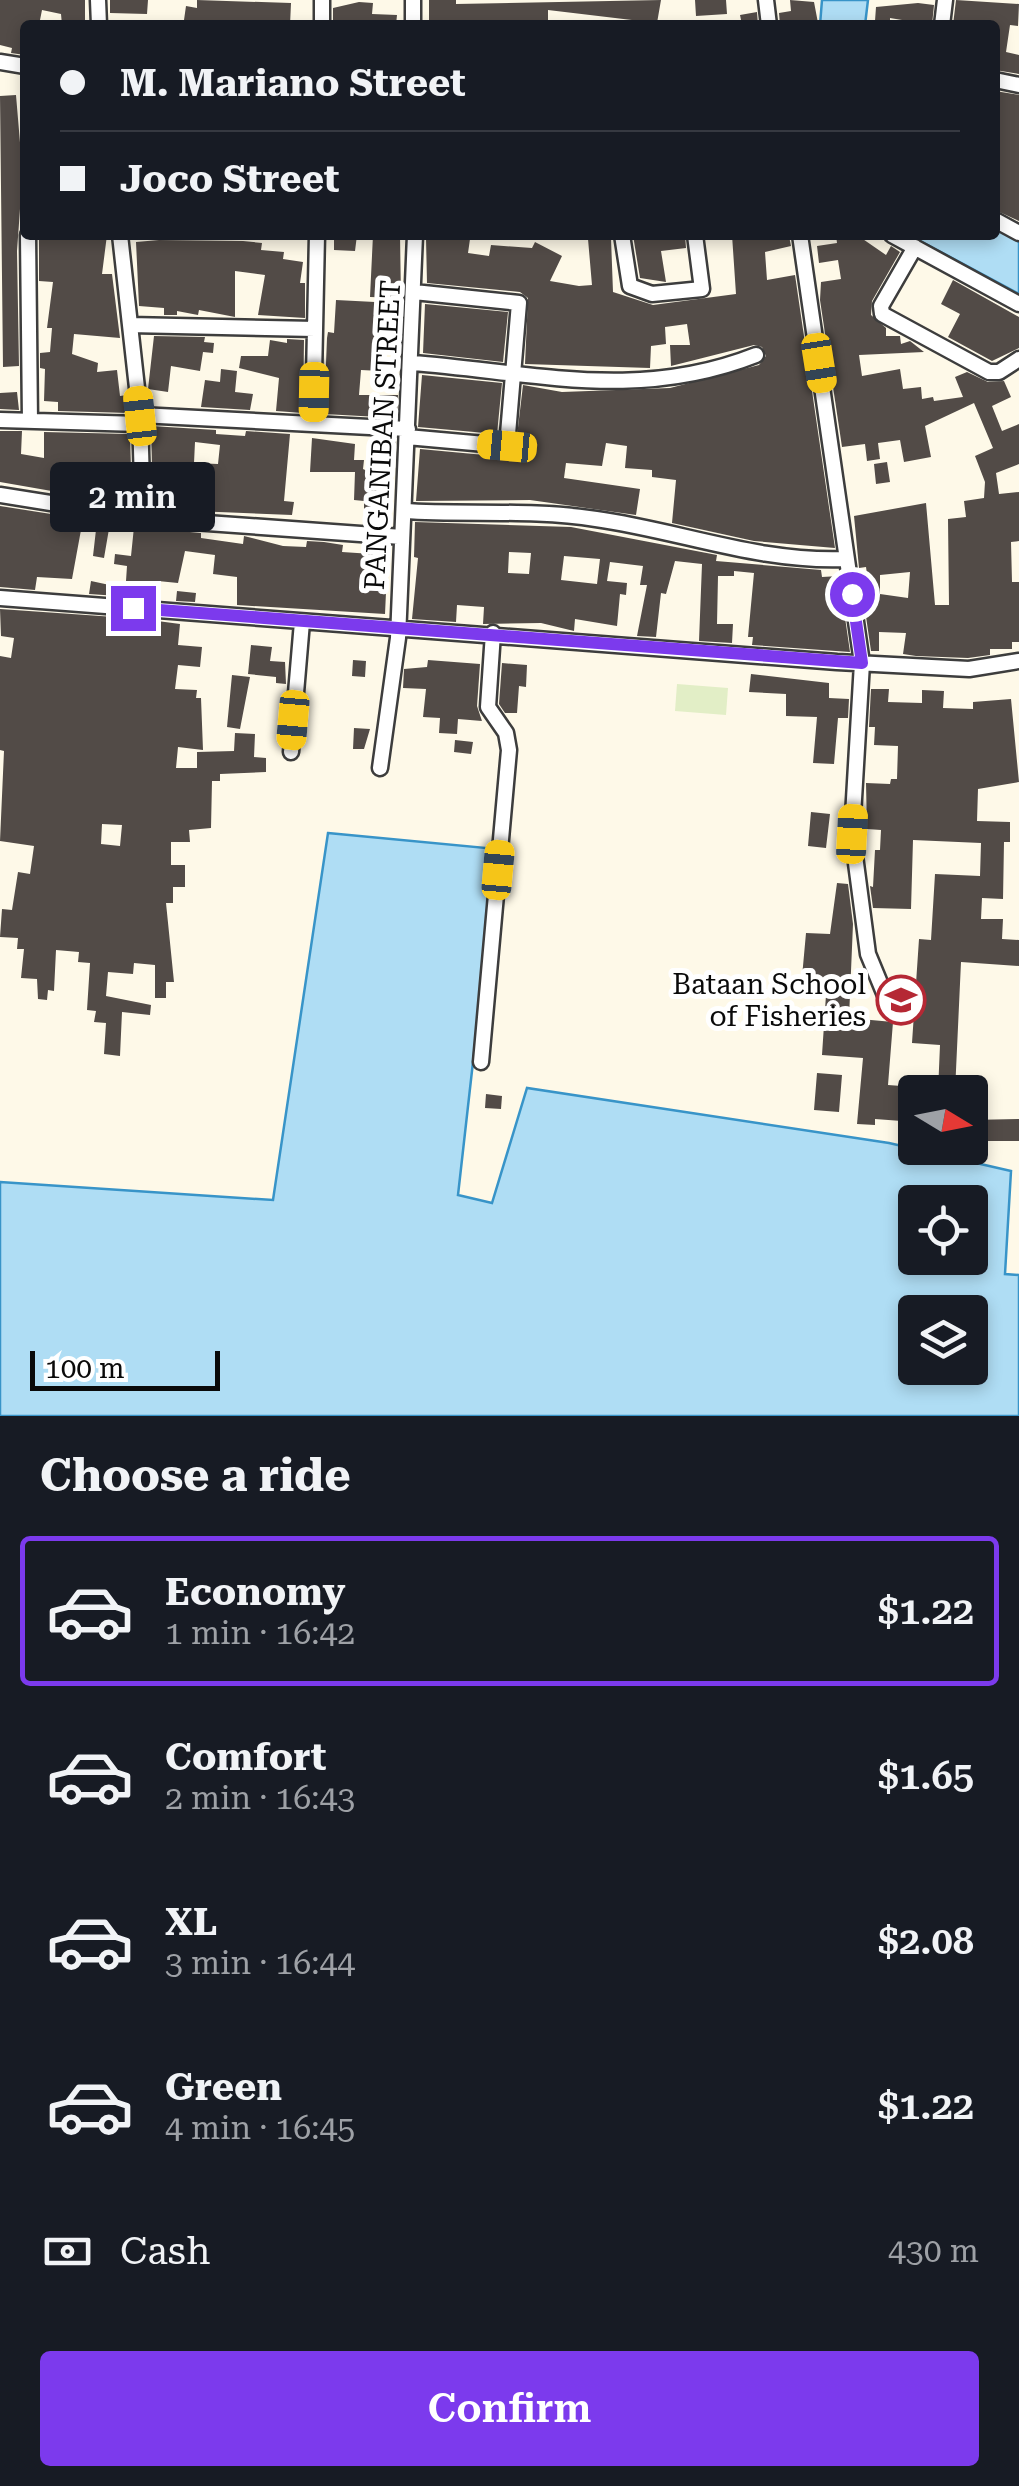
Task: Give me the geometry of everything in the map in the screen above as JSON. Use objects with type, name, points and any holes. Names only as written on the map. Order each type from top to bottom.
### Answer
[{"type":"street","points":[[28,240],[30,421]]},
{"type":"street","points":[[121,240],[140,420],[143,518]]},
{"type":"street","points":[[314,424],[317,240]]},
{"type":"street","name":"PANGANIBAN STREET","points":[[380,768],[398,634],[415,240]]},
{"type":"street","points":[[623,240],[631,288],[659,295],[702,288],[696,240]]},
{"type":"street","points":[[801,240],[862,666],[852,834],[868,954],[888,1000]]},
{"type":"street","points":[[900,240],[1019,304]]},
{"type":"street","points":[[914,248],[883,301],[882,314],[989,372],[999,372],[1019,359]]},
{"type":"street","points":[[0,420],[314,424],[507,446],[519,303],[414,292]]},
{"type":"street","points":[[130,325],[315,329]]},
{"type":"street","points":[[412,363],[609,384],[693,376],[756,354]]},
{"type":"street","points":[[0,495],[143,518],[402,537]]},
{"type":"street","points":[[404,511],[556,513],[624,523],[754,554],[847,559]]},
{"type":"street","points":[[0,598],[302,622],[398,634],[862,666],[969,669],[1019,660]]},
{"type":"street","points":[[290,752],[302,622]]},
{"type":"street","points":[[481,1062],[510,750],[506,733],[488,707],[493,638]]},
{"type":"street","points":[[862,666],[942,677],[1019,670]]},
{"type":"green space","points":[[677,684],[728,688],[726,715],[675,711]]},
{"type":"water","points":[[822,0],[868,0],[866,20],[820,20]]},
{"type":"water","points":[[1000,231],[1019,242],[1019,294],[918,240],[1000,240]]},
{"type":"water","points":[[328,833],[497,849],[458,1195],[492,1203],[527,1088],[889,1143],[898,1145],[898,1165],[985,1165],[1011,1171],[1005,1274],[1019,1275],[1019,1416],[0,1416],[0,1182],[273,1200]]},
{"type":"building","points":[[0,0],[85,0],[85,20],[62,20],[61,14],[42,10],[40,20],[20,20],[20,54],[0,45]]},
{"type":"building","points":[[110,0],[148,0],[147,14],[110,13]]},
{"type":"building","points":[[197,0],[291,3],[290,20],[184,20],[186,6],[197,8]]},
{"type":"building","points":[[429,0],[456,0],[456,4],[661,0],[658,20],[548,10],[548,20],[429,20]]},
{"type":"building","points":[[695,0],[726,0],[727,14],[696,16]]},
{"type":"building","points":[[790,0],[814,2],[817,20],[780,20],[779,13],[791,11]]},
{"type":"building","points":[[956,0],[1019,4],[1018,26],[1010,25],[1006,52],[1019,55],[1019,74],[1000,71],[1000,20],[954,20]]},
{"type":"building","points":[[373,3],[372,14],[397,15],[396,20],[333,20],[333,8]]},
{"type":"building","points":[[934,5],[932,20],[875,20],[876,7]]},
{"type":"building","points":[[757,12],[758,20],[741,20],[740,15]]},
{"type":"building","points":[[1000,92],[1019,95],[1019,221],[1000,212]]},
{"type":"building","points":[[16,95],[20,143],[19,366],[3,367],[0,96]]},
{"type":"building","points":[[39,240],[106,240],[102,274],[112,274],[120,338],[74,334],[72,354],[98,363],[97,372],[117,370],[120,396],[127,395],[129,413],[58,411],[58,402],[44,401],[45,369],[40,368],[40,353],[50,352],[52,328],[47,328],[53,282],[39,281]]},
{"type":"building","points":[[334,240],[356,240],[355,251],[334,250]]},
{"type":"building","points":[[373,240],[400,240],[401,298],[370,297]]},
{"type":"building","points":[[426,240],[470,240],[468,253],[489,256],[491,245],[532,248],[535,242],[562,256],[550,281],[579,286],[592,285],[588,240],[611,240],[613,292],[653,305],[736,294],[732,240],[790,240],[791,246],[765,252],[767,280],[795,275],[835,548],[754,541],[672,523],[676,480],[652,477],[652,470],[625,468],[627,446],[606,443],[602,466],[566,463],[564,478],[640,489],[636,515],[530,500],[416,501],[420,449],[506,457],[515,453],[523,385],[562,392],[670,388],[759,365],[766,356],[762,347],[754,345],[671,366],[670,345],[690,345],[687,324],[665,327],[666,344],[651,346],[650,368],[525,364],[528,298],[520,292],[427,283]]},
{"type":"building","points":[[634,240],[685,240],[686,248],[661,251],[666,282],[640,278]]},
{"type":"building","points":[[837,240],[864,240],[886,255],[891,246],[900,252],[872,301],[871,315],[886,328],[886,336],[900,336],[901,344],[910,341],[924,352],[859,355],[862,376],[900,369],[903,389],[921,387],[922,399],[933,397],[934,401],[963,397],[955,377],[967,372],[988,382],[1004,381],[1011,397],[992,406],[1002,431],[1019,424],[1019,464],[996,473],[999,494],[1019,492],[1019,541],[1011,542],[1012,582],[1019,582],[1019,642],[1012,642],[1012,649],[990,649],[990,655],[968,658],[916,656],[903,654],[906,633],[879,632],[879,651],[871,651],[862,589],[869,589],[866,567],[859,568],[854,516],[926,503],[935,605],[949,605],[948,519],[966,517],[964,501],[984,498],[985,482],[975,456],[993,448],[974,403],[925,426],[931,457],[904,462],[900,440],[878,443],[880,459],[867,461],[865,444],[842,447],[820,300],[821,282],[841,279],[838,260],[819,263],[817,246]],"holes":[[[910,572],[908,598],[880,594],[880,575]]]},
{"type":"building","points":[[136,242],[262,243],[261,250],[284,252],[283,259],[303,262],[300,283],[305,283],[305,318],[258,315],[265,275],[235,271],[235,317],[199,310],[198,315],[177,311],[177,315],[164,315],[164,308],[139,306]]},
{"type":"building","points":[[953,280],[1019,317],[1019,348],[992,361],[948,337],[960,314],[941,304]]},
{"type":"building","points":[[336,300],[375,302],[374,323],[390,324],[381,371],[361,370],[359,395],[398,395],[397,418],[324,414],[327,338],[328,332],[334,333]]},
{"type":"building","points":[[425,304],[508,312],[503,362],[423,353]]},
{"type":"building","points":[[154,336],[205,337],[204,342],[214,343],[213,353],[203,352],[200,371],[171,366],[168,392],[148,389]]},
{"type":"building","points":[[287,339],[304,340],[303,413],[276,411],[279,378],[239,368],[241,356],[268,356],[270,340],[287,343]]},
{"type":"building","points":[[221,369],[237,371],[235,392],[253,394],[250,410],[201,407],[205,380],[220,382]]},
{"type":"building","points":[[422,375],[502,383],[497,434],[418,427]]},
{"type":"building","points":[[17,392],[19,410],[0,409],[0,393]]},
{"type":"building","points":[[151,426],[245,436],[246,431],[290,434],[284,501],[294,502],[292,515],[194,511],[157,504],[153,508]],"holes":[[[195,442],[220,445],[218,464],[194,463]]]},
{"type":"building","points":[[0,431],[22,431],[21,454],[44,458],[44,432],[130,434],[132,505],[0,482]]},
{"type":"building","points":[[312,438],[355,444],[354,460],[364,460],[363,469],[378,476],[375,510],[364,509],[364,501],[354,500],[355,472],[310,472]]},
{"type":"building","points":[[377,438],[396,439],[395,452],[377,451]]},
{"type":"building","points":[[887,462],[890,482],[876,484],[874,464]]},
{"type":"building","points":[[0,506],[83,519],[72,579],[37,577],[35,590],[0,587]]},
{"type":"building","points":[[97,521],[110,523],[104,558],[93,556]]},
{"type":"building","points":[[415,522],[571,527],[717,555],[716,561],[821,570],[822,577],[839,576],[850,652],[752,645],[753,637],[748,637],[754,573],[734,571],[734,576],[718,576],[717,624],[733,624],[732,643],[699,641],[702,564],[675,561],[666,594],[661,593],[656,637],[637,636],[647,585],[640,585],[643,566],[610,562],[607,581],[627,583],[626,595],[620,594],[617,626],[575,619],[574,631],[541,623],[483,624],[484,607],[457,605],[456,622],[412,619],[418,558],[414,557]],"holes":[[[509,552],[531,553],[529,574],[508,573]],[[564,556],[600,559],[597,584],[561,580]]]},
{"type":"building","points":[[134,527],[201,533],[201,538],[243,544],[244,536],[283,546],[306,547],[307,541],[343,545],[342,552],[372,554],[372,549],[388,549],[385,614],[237,605],[237,577],[213,574],[215,555],[185,551],[178,583],[158,581],[156,599],[143,598],[145,583],[126,581],[127,566],[114,564],[115,554],[131,556]]},
{"type":"building","points":[[91,581],[119,587],[118,596],[89,594]]},
{"type":"building","points":[[177,591],[196,593],[195,602],[176,601]]},
{"type":"building","points":[[0,609],[129,618],[128,629],[149,630],[150,620],[180,624],[178,645],[202,647],[200,667],[178,665],[175,689],[197,690],[196,698],[201,698],[203,750],[178,747],[176,768],[197,768],[197,752],[234,751],[235,733],[255,734],[254,757],[266,758],[266,772],[220,774],[220,781],[212,781],[211,828],[189,830],[190,842],[171,842],[171,865],[185,865],[185,887],[173,887],[173,903],[166,903],[174,982],[166,982],[166,998],[155,998],[155,965],[134,963],[133,974],[108,972],[106,996],[151,1005],[150,1015],[122,1012],[120,1056],[104,1054],[106,1023],[94,1022],[96,1011],[87,1010],[90,963],[78,962],[79,952],[56,950],[54,991],[48,990],[47,1000],[38,999],[37,979],[21,978],[24,949],[17,949],[18,938],[0,937],[2,909],[12,910],[18,872],[30,874],[34,846],[0,841],[4,751],[0,750],[0,656],[11,658],[14,638],[1,636]],"holes":[[[102,824],[122,825],[120,846],[101,844]]]},
{"type":"building","points":[[251,645],[272,647],[270,661],[285,662],[286,684],[276,683],[276,677],[248,674]]},
{"type":"building","points":[[353,660],[366,661],[365,677],[352,676]]},
{"type":"building","points":[[428,660],[480,664],[477,706],[482,721],[458,719],[457,734],[439,733],[440,718],[423,717],[426,689],[403,688],[404,669],[427,667]]},
{"type":"building","points":[[502,663],[527,665],[526,687],[519,686],[517,713],[505,713],[499,704]]},
{"type":"building","points":[[751,674],[829,683],[829,698],[849,699],[848,718],[838,718],[834,764],[813,763],[817,717],[786,716],[786,694],[749,692]]},
{"type":"building","points":[[232,675],[250,677],[240,729],[227,727]]},
{"type":"building","points":[[871,689],[889,689],[888,702],[922,703],[922,690],[944,691],[943,708],[973,709],[973,702],[1011,699],[1019,782],[978,789],[977,821],[1010,822],[1010,842],[1004,842],[1003,899],[982,898],[981,919],[1003,919],[1002,939],[1019,940],[1019,966],[961,962],[956,1075],[939,1075],[940,1045],[912,1043],[919,939],[931,940],[935,874],[980,876],[981,843],[913,840],[911,909],[873,908],[870,886],[873,887],[875,850],[880,850],[881,830],[867,829],[866,783],[890,784],[891,779],[897,779],[898,746],[874,745],[875,727],[869,727]]},
{"type":"building","points":[[354,728],[370,729],[364,749],[353,749]]},
{"type":"building","points":[[455,740],[473,742],[471,754],[454,752]]},
{"type":"building","points":[[811,812],[830,814],[826,848],[808,846]]},
{"type":"building","points":[[837,883],[848,884],[853,924],[849,1018],[893,1022],[888,1085],[898,1086],[898,1121],[875,1119],[875,1125],[857,1124],[863,1058],[822,1055],[827,980],[802,977],[806,933],[830,934]]},
{"type":"building","points":[[817,1073],[842,1075],[839,1112],[814,1110]]},
{"type":"building","points":[[486,1094],[502,1096],[501,1109],[485,1108]]},
{"type":"building","points":[[1019,1119],[1019,1141],[988,1141],[988,1120]]},
{"type":"place","name":"Bataan School of Fisheries","points":[[901,1000]]},
{"type":"route","points":[[133,608],[862,663],[852,594]]}]
